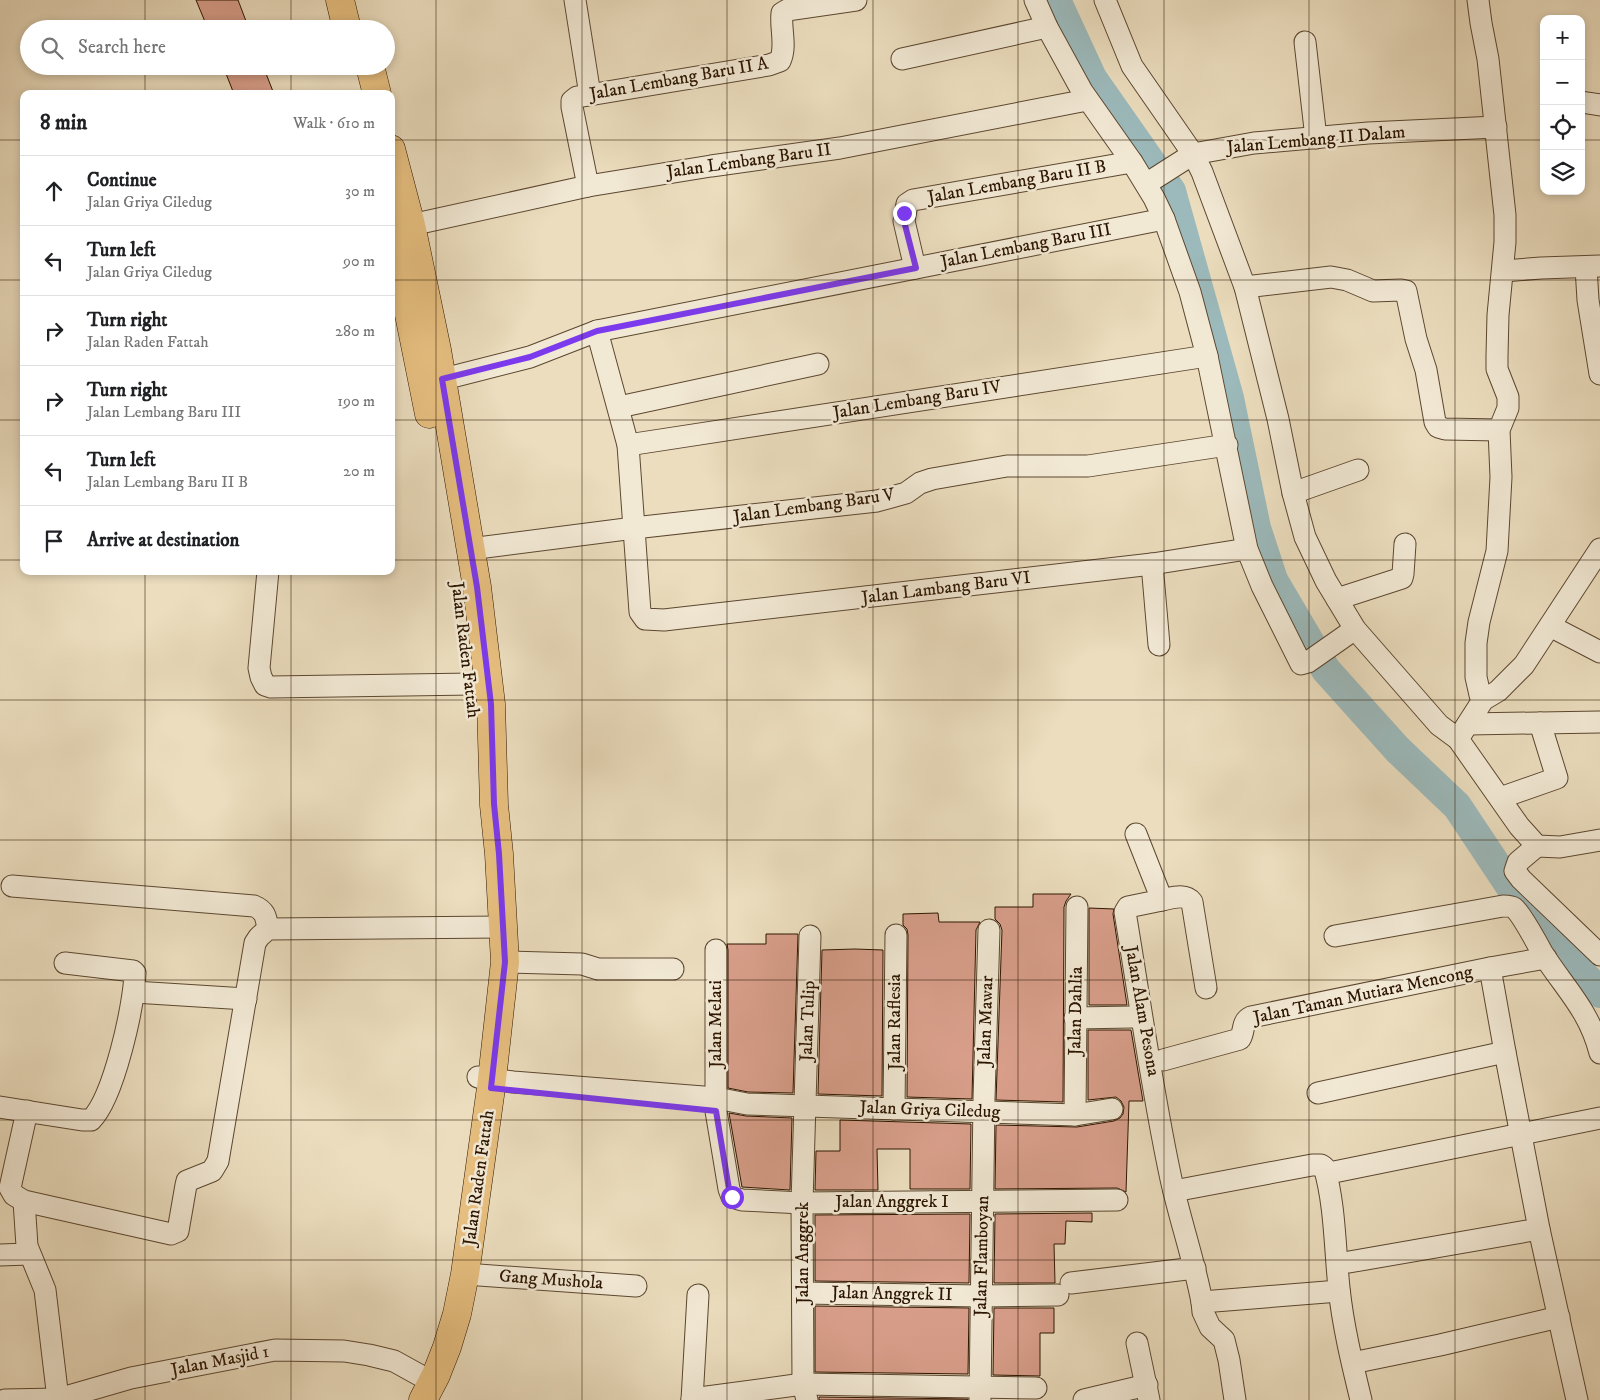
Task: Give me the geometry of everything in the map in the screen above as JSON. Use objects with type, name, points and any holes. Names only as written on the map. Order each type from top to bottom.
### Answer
[{"type":"main road","points":[[340,0],[345,20]]},
{"type":"main road","points":[[355,0],[360,20]]},
{"type":"main road","points":[[358,75],[361,90]]},
{"type":"main road","points":[[372,75],[376,90]]},
{"type":"main road","name":"Jalan Raden Fattah","points":[[395,179],[401,225],[432,382],[477,587],[491,704],[494,804],[499,854],[495,928],[487,987],[484,1082],[465,1274],[450,1339],[436,1375],[405,1400]]},
{"type":"main road","name":"Jalan Raden Fattah","points":[[424,1386],[446,1293],[505,962],[495,928],[478,804],[473,684],[442,489],[432,382]]},
{"type":"street","points":[[575,0],[590,94]]},
{"type":"street","name":"Jalan Lembang Baru II A","points":[[588,186],[572,107],[572,101],[577,97],[769,65],[780,61],[784,48],[782,13],[787,10],[856,0]]},
{"type":"street","points":[[1035,0],[1087,100],[1132,162],[1151,181],[1190,292],[1207,356],[1247,550],[1262,586],[1301,664],[1315,657],[1355,629]]},
{"type":"street","points":[[1105,0],[1132,66],[1188,157],[1205,179],[1245,287],[1305,537],[1326,581],[1355,629],[1439,725],[1463,731],[1540,723],[1600,722]]},
{"type":"street","points":[[1478,0],[1488,59],[1505,215],[1503,271],[1498,316],[1497,362],[1500,377],[1508,397],[1508,408],[1499,430],[1502,477],[1497,551],[1479,622],[1476,643],[1476,677],[1483,700]]},
{"type":"street","points":[[902,59],[1047,26]]},
{"type":"street","points":[[1305,42],[1316,138]]},
{"type":"street","name":"Jalan Lembang Baru II","points":[[401,225],[588,186],[840,148],[1087,100]]},
{"type":"street","points":[[1585,103],[1600,105]]},
{"type":"street","name":"Jalan Lembang II Dalam","points":[[1151,181],[1188,157],[1254,143],[1368,133],[1496,127]]},
{"type":"street","name":"Jalan Lembang Baru II B","points":[[916,268],[904,221],[907,204],[914,200],[1132,162]]},
{"type":"street","name":"Jalan Lembang Baru III","points":[[432,382],[530,357],[597,331],[1164,219]]},
{"type":"street","points":[[1503,271],[1593,267],[1588,300],[1600,374]]},
{"type":"street","points":[[1245,287],[1331,278],[1346,280],[1374,291],[1406,291],[1416,338],[1426,370],[1435,422],[1438,427],[1444,429],[1499,430]]},
{"type":"street","points":[[597,331],[628,445],[634,528]]},
{"type":"street","name":"Jalan Lembang Baru IV","points":[[628,445],[1207,356]]},
{"type":"street","points":[[618,407],[818,364]]},
{"type":"street","name":"Jalan Lembang Baru V","points":[[470,550],[634,528],[877,501],[906,493],[920,483],[932,479],[1007,466],[1088,466],[1226,444]]},
{"type":"street","points":[[1293,493],[1358,470]]},
{"type":"street","name":"Jalan Lambang Baru VI","points":[[634,528],[640,612],[645,619],[664,620],[1152,564],[1247,550]]},
{"type":"street","points":[[1337,599],[1402,578],[1404,574],[1405,544]]},
{"type":"street","points":[[1463,731],[1483,700],[1498,691],[1524,665],[1600,550]]},
{"type":"street","points":[[1152,564],[1159,645]]},
{"type":"street","points":[[268,575],[259,668],[265,685],[271,687],[473,684]]},
{"type":"street","points":[[1550,626],[1600,652]]},
{"type":"street","points":[[1500,798],[1557,778],[1540,723]]},
{"type":"street","points":[[1463,731],[1500,798],[1519,826],[1537,846]]},
{"type":"street","points":[[1136,834],[1162,900],[1184,896],[1192,902],[1206,988]]},
{"type":"street","points":[[1600,840],[1560,847],[1537,846],[1518,862],[1515,871],[1521,880],[1600,954]]},
{"type":"street","points":[[12,886],[254,906],[266,914],[268,929]]},
{"type":"street","name":"Jalan Alam Pesona","points":[[1162,900],[1128,907],[1125,912],[1174,1191],[1195,1268],[1203,1312],[1210,1327],[1224,1340],[1235,1400]]},
{"type":"street","points":[[1335,936],[1509,906],[1517,912],[1585,1014],[1593,1029],[1600,1053]]},
{"type":"street","name":"Jalan Dahlia","points":[[1075,1115],[1077,907]]},
{"type":"street","points":[[27,1111],[10,1188],[14,1195],[24,1201],[171,1234],[178,1231],[186,1184],[188,1181],[212,1171],[218,1161],[255,943],[259,937],[268,929],[495,928]]},
{"type":"street","name":"Jalan Mawar","points":[[984,1112],[989,930]]},
{"type":"street","name":"Jalan Raflesia","points":[[894,1109],[896,935]]},
{"type":"street","name":"Jalan Tulip","points":[[806,1106],[810,936]]},
{"type":"street","name":"Jalan Melati","points":[[716,950],[716,1105]]},
{"type":"street","name":"Jalan Taman Mutiara Mencong","points":[[1163,1060],[1240,1039],[1243,1035],[1244,1023],[1251,1017],[1546,958]]},
{"type":"street","points":[[505,962],[582,964],[598,969],[673,969]]},
{"type":"street","points":[[0,1107],[91,1120],[98,1113],[105,1100],[119,1055],[134,992],[135,973],[133,971],[65,963]]},
{"type":"street","name":"Jalan Taman Mutiara Mencong","points":[[1490,968],[1504,1052],[1522,1134],[1539,1229],[1577,1400]]},
{"type":"street","points":[[134,992],[246,999]]},
{"type":"street","points":[[1075,1018],[1134,1017]]},
{"type":"street","points":[[1318,1093],[1504,1052]]},
{"type":"street","name":"Jalan Griya Ciledug","points":[[484,1082],[716,1105],[747,1104],[1075,1115],[1112,1109]]},
{"type":"street","points":[[716,1105],[729,1189],[732,1197],[742,1200],[802,1202]]},
{"type":"street","name":"Jalan Anggrek","points":[[805,1392],[802,1202],[806,1106]]},
{"type":"street","name":"Jalan Flamboyan","points":[[980,1394],[984,1112]]},
{"type":"street","points":[[1334,1172],[1600,1118]]},
{"type":"street","points":[[1174,1191],[1312,1165],[1324,1167],[1330,1199],[1339,1290],[1352,1363],[1361,1400]]},
{"type":"street","name":"Jalan Anggrek I","points":[[802,1202],[1117,1200]]},
{"type":"street","points":[[24,1201],[27,1246],[45,1290],[58,1399]]},
{"type":"street","points":[[1349,1262],[1539,1229]]},
{"type":"street","points":[[0,1255],[29,1254]]},
{"type":"street","name":"Jalan Anggrek II","points":[[803,1293],[981,1296],[1064,1289],[1195,1268]]},
{"type":"street","name":"Gang Mushola","points":[[465,1274],[636,1286]]},
{"type":"street","points":[[1202,1302],[1339,1290]]},
{"type":"street","points":[[698,1295],[692,1399],[805,1392],[980,1394],[1036,1388]]},
{"type":"street","points":[[1362,1361],[1559,1317]]},
{"type":"street","points":[[1084,1400],[1148,1393],[1136,1343]]},
{"type":"street","name":"Jalan Masjid 1","points":[[5,1400],[58,1399],[131,1378],[275,1350],[344,1351],[394,1361],[424,1386]]},
{"type":"building","points":[[196,0],[238,0],[246,20],[204,20]]},
{"type":"building","points":[[227,75],[267,75],[272,90],[232,90]]},
{"type":"building","points":[[1033,894],[1071,894],[1064,907],[1063,1102],[996,1100],[1002,930],[1000,924],[995,919],[995,907],[1033,907]]},
{"type":"building","points":[[1089,908],[1114,909],[1113,914],[1127,1005],[1089,1005]]},
{"type":"building","points":[[938,913],[939,922],[980,922],[976,930],[972,1099],[907,1097],[908,935],[907,929],[903,925],[903,914]]},
{"type":"building","points":[[766,934],[798,934],[793,1093],[748,1092],[728,1088],[727,944],[766,944]]},
{"type":"building","points":[[822,950],[883,950],[882,1096],[818,1094]]},
{"type":"building","points":[[1088,1030],[1131,1030],[1143,1101],[1129,1101],[1126,1192],[1117,1188],[995,1189],[996,1125],[1077,1127],[1114,1121],[1123,1114],[1124,1107],[1116,1097],[1088,1100]]},
{"type":"building","points":[[729,1113],[746,1116],[792,1118],[790,1190],[742,1187]]},
{"type":"building","points":[[840,1120],[971,1124],[970,1189],[910,1189],[910,1149],[877,1149],[878,1190],[815,1190],[816,1151],[840,1151]]},
{"type":"building","points":[[1092,1213],[1092,1222],[1066,1221],[1065,1244],[1054,1244],[1055,1283],[994,1283],[995,1214]]},
{"type":"building","points":[[970,1214],[969,1283],[815,1281],[815,1215]]},
{"type":"building","points":[[815,1306],[969,1308],[968,1374],[815,1372]]},
{"type":"building","points":[[994,1308],[1054,1308],[1054,1333],[1040,1333],[1040,1376],[993,1375]]},
{"type":"building","points":[[819,1397],[968,1399],[968,1400],[819,1400]]},
{"type":"waterway","points":[[1056,0],[1092,78],[1171,191],[1229,398],[1256,528],[1273,580],[1326,670],[1398,750],[1457,806],[1530,916],[1600,993]]},
{"type":"route","points":[[732,1197],[716,1111],[491,1088],[505,962],[499,854],[494,804],[491,704],[477,587],[442,379],[530,357],[597,331],[916,268],[904,221],[904,213]]}]
